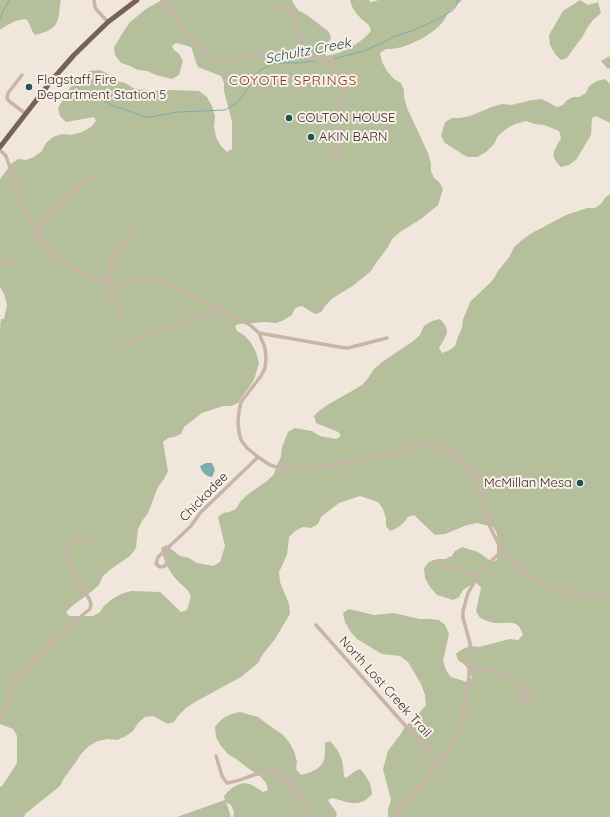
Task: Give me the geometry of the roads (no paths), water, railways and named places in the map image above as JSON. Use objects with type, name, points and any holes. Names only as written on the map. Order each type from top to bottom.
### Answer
[{"type":"main road","points":[[0,146],[52,80],[74,55],[108,22],[137,0]]},
{"type":"street","points":[[94,0],[96,9],[108,22]]},
{"type":"street","points":[[162,0],[193,42],[211,58],[227,61],[240,57],[281,52],[296,52],[312,59],[322,60],[332,58],[342,86],[343,94],[342,104],[335,117],[334,127],[339,146]]},
{"type":"street","points":[[273,8],[284,5],[293,15],[300,32],[296,52]]},
{"type":"street","points":[[22,75],[8,93],[7,98],[26,114]]},
{"type":"street","points":[[0,150],[6,156],[26,215],[43,243],[52,254],[97,281],[122,283],[155,279],[167,283],[241,319],[259,333],[265,348],[265,368],[261,376],[241,402],[238,411],[238,423],[241,440],[247,448],[258,457],[270,465],[282,468],[316,468],[378,457],[416,446],[428,444],[440,447],[452,452],[473,472],[479,483],[490,527],[502,550],[514,566],[524,575],[539,582],[575,594],[610,596]]},
{"type":"street","points":[[37,233],[51,211],[64,198],[94,176]]},
{"type":"street","points":[[121,320],[108,283],[112,261],[121,245],[136,230]]},
{"type":"street","points":[[0,264],[16,260]]},
{"type":"street","points":[[120,347],[186,320],[206,316],[212,312],[214,306]]},
{"type":"street","points":[[259,333],[348,348],[387,338]]},
{"type":"street","name":"Chickadee","points":[[164,552],[190,526],[200,513],[258,457]]},
{"type":"street","points":[[0,718],[7,707],[14,682],[58,635],[90,609],[91,603],[65,552],[77,535],[90,541]]},
{"type":"street","points":[[392,817],[439,762],[457,737],[464,711],[470,666],[470,643],[463,618],[463,611],[468,593],[478,576],[490,561],[502,550]]},
{"type":"street","points":[[433,562],[478,576]]},
{"type":"street","name":"North Lost Creek Trail","points":[[316,625],[439,762]]},
{"type":"street","points":[[470,666],[510,676],[526,690]]},
{"type":"street","points":[[216,756],[222,776],[227,783],[232,783],[269,771],[280,773],[312,816],[315,817]]},
{"type":"water","points":[[206,463],[212,463],[215,470],[212,477],[206,475],[200,466]]},
{"type":"waterway","points":[[0,18],[9,0]]},
{"type":"waterway","name":"Schultz Creek","points":[[333,59],[363,51],[442,17],[453,10],[458,0]]},
{"type":"waterway","name":"Schultz Creek","points":[[58,77],[68,79],[86,97],[100,99],[114,106],[145,117],[150,117],[178,112],[225,110],[237,103],[259,71],[268,66],[275,63],[316,61]]},
{"type":"place","name":"Flagstaff Fire Department Station 5","points":[[29,87]]},
{"type":"place","name":"COLTON HOUSE","points":[[289,118]]},
{"type":"place","name":"AKIN BARN","points":[[311,137]]},
{"type":"place","name":"McMillan Mesa","points":[[580,483]]},
{"type":"district","name":"COYOTE SPRINGS","points":[[293,81]]}]
